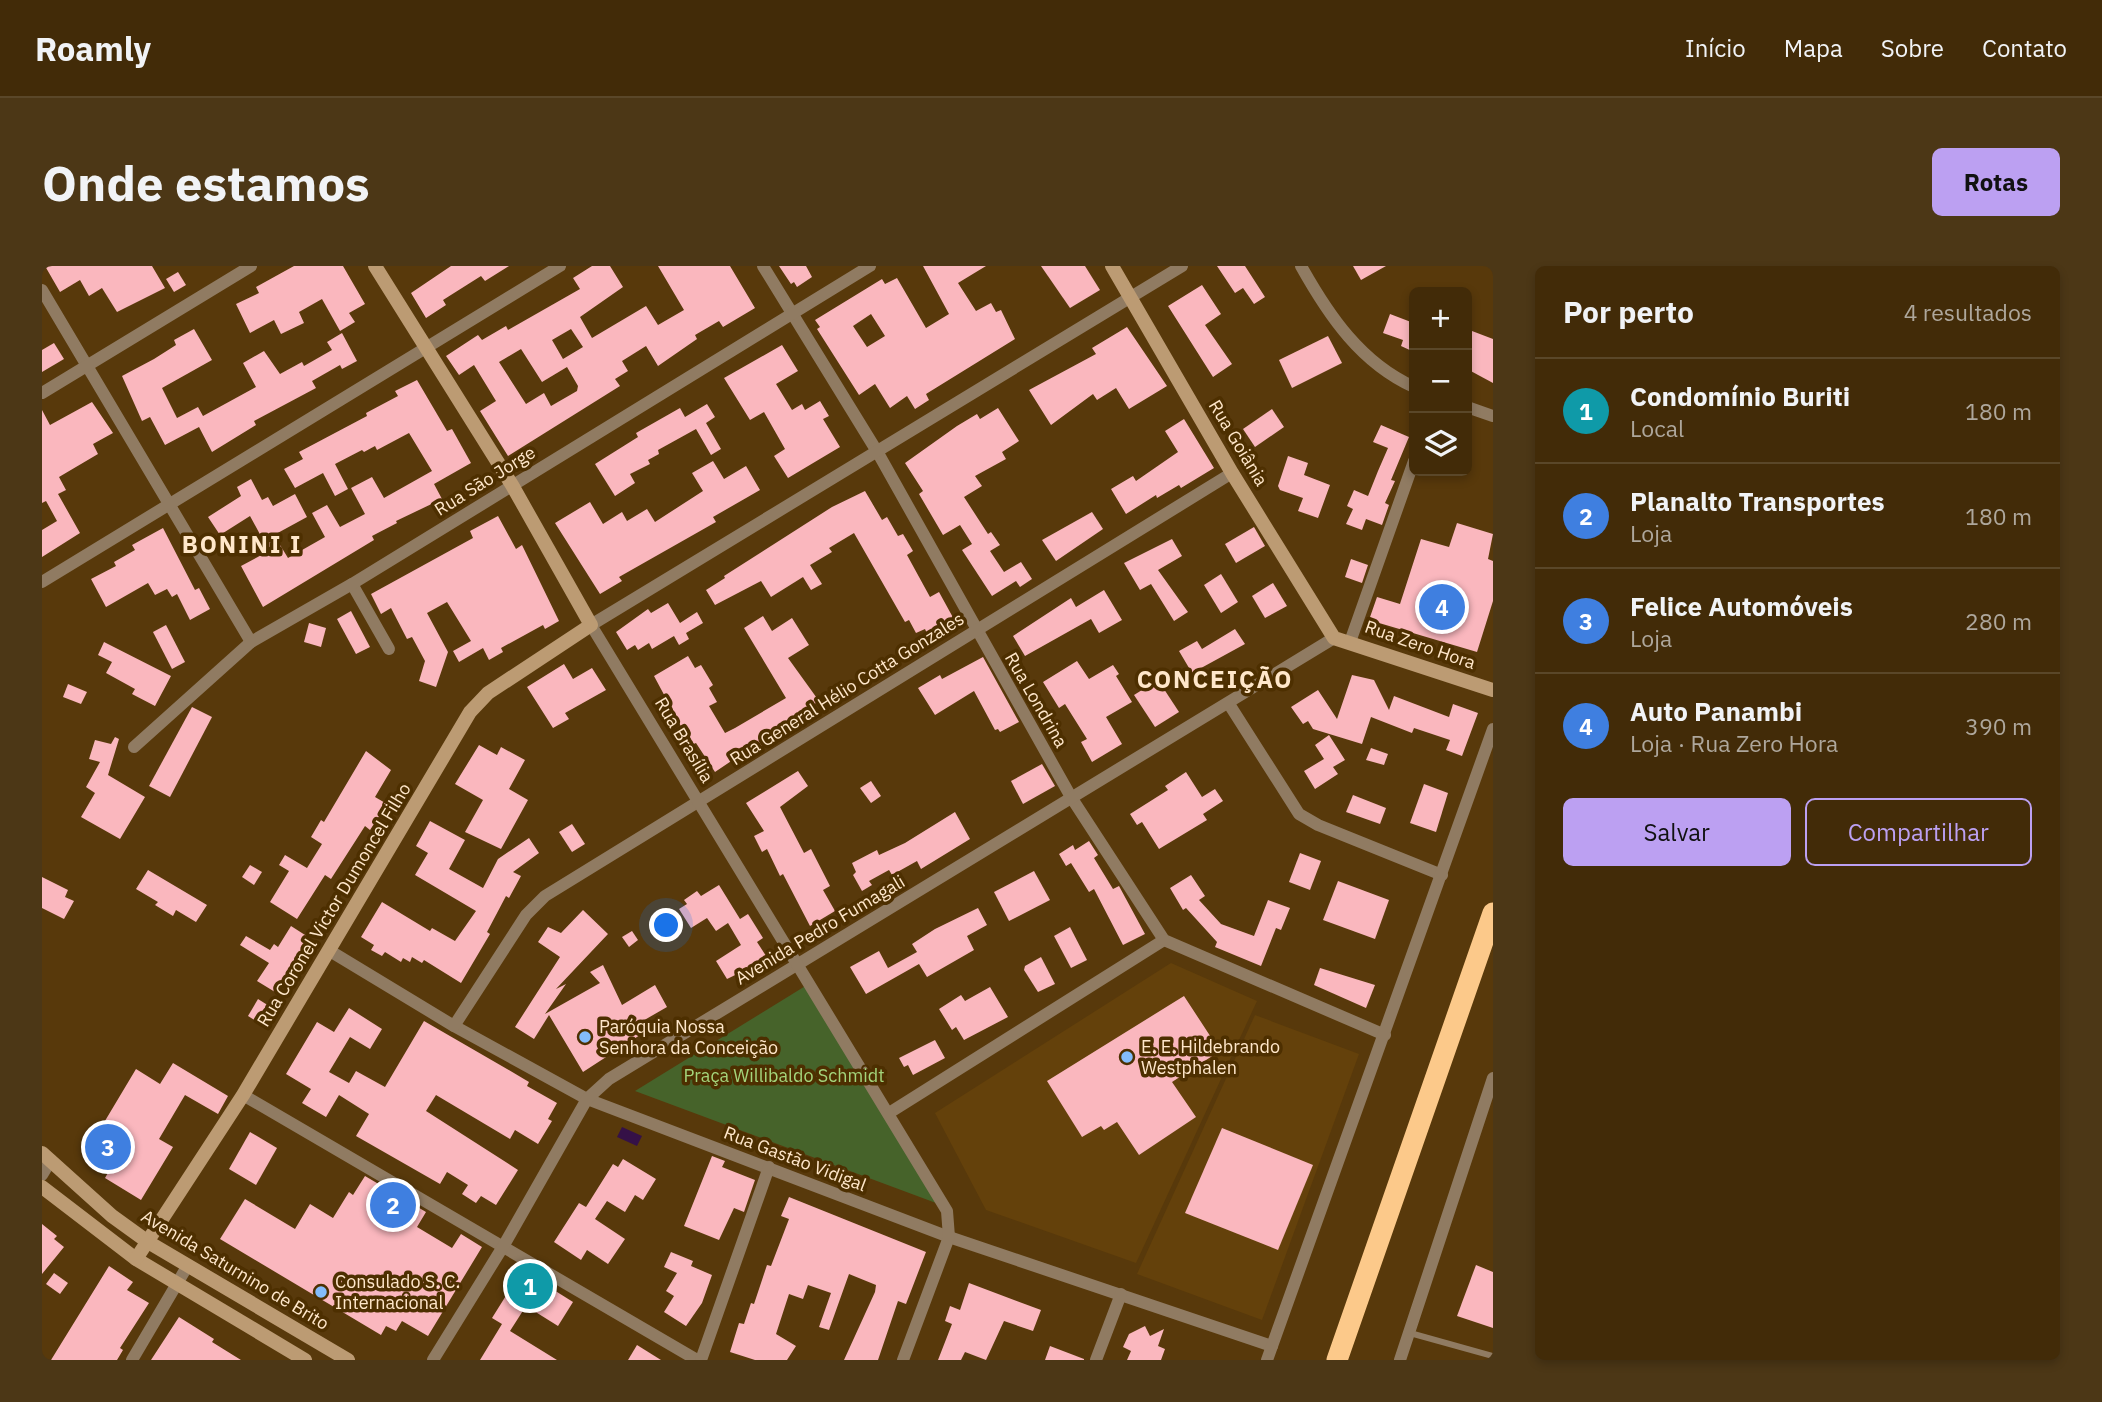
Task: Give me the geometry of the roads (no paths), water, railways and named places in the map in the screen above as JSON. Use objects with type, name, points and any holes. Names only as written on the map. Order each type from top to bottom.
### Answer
[{"type":"highway","points":[[1337,1360],[1493,912]]},
{"type":"street","points":[[42,393],[251,266]]},
{"type":"street","name":"Rua Brasília","points":[[374,266],[512,485],[591,625],[889,1113],[947,1211],[949,1237]]},
{"type":"street","points":[[42,582],[560,266]]},
{"type":"street","name":"Rua Londrina","points":[[763,266],[878,453],[1071,797],[1164,940]]},
{"type":"street","name":"Rua São Jorge","points":[[134,747],[251,642],[352,584],[870,266]]},
{"type":"street","name":"Rua Goiânia","points":[[1112,266],[1232,473],[1334,638]]},
{"type":"street","points":[[591,625],[1182,266]]},
{"type":"street","points":[[1301,266],[1354,346],[1392,377],[1409,385]]},
{"type":"street","points":[[42,290],[251,642]]},
{"type":"street","points":[[1472,409],[1493,416]]},
{"type":"street","name":"Rua General Hélio Cotta Gonzales","points":[[454,1026],[526,915],[545,896],[1232,473]]},
{"type":"street","points":[[1350,642],[1409,475]]},
{"type":"street","points":[[352,584],[389,649]]},
{"type":"street","name":"Rua Coronel Victor Dumoncel Filho","points":[[136,1259],[243,1095],[470,712],[488,693],[591,625]]},
{"type":"street","name":"Rua Zero Hora","points":[[1334,638],[1493,690]]},
{"type":"street","name":"Avenida Pedro Fumagali","points":[[433,1360],[504,1245],[587,1099],[609,1079],[1334,638]]},
{"type":"street","points":[[1229,704],[1298,814],[1318,825],[1442,875]]},
{"type":"street","points":[[1267,1360],[1493,729]]},
{"type":"street","points":[[889,1113],[1164,940],[1385,1035]]},
{"type":"street","name":"Rua Gastão Vidigal","points":[[330,951],[454,1026],[587,1099],[949,1237],[1272,1346]]},
{"type":"street","points":[[1400,1360],[1493,1078]]},
{"type":"street","points":[[243,1095],[699,1360],[769,1167]]},
{"type":"street","points":[[42,1175],[46,1157]]},
{"type":"street","name":"Avenida Saturnino de Brito","points":[[46,1157],[112,1216],[148,1242],[348,1360]]},
{"type":"street","points":[[42,1187],[136,1259],[305,1360]]},
{"type":"street","points":[[102,1234],[112,1216]]},
{"type":"street","points":[[903,1360],[949,1237]]},
{"type":"street","points":[[132,1360],[188,1265]]},
{"type":"street","points":[[1096,1360],[1121,1294]]},
{"type":"lane","points":[[1410,1333],[1493,1356]]},
{"type":"place","name":"Auto Panambi","points":[[1442,607]]},
{"type":"place","name":"Paróquia Nossa Senhora da Conceição","points":[[585,1037]]},
{"type":"place","name":"E. E. Hildebrando Westphalen","points":[[1127,1057]]},
{"type":"place","name":"Felice Automóveis","points":[[108,1147]]},
{"type":"place","name":"Planalto Transportes","points":[[393,1205]]},
{"type":"place","name":"Condomínio Buriti","points":[[530,1286]]},
{"type":"place","name":"Consulado S. C. Internacional","points":[[321,1292]]},
{"type":"district","name":"BONINI I","points":[[242,545]]},
{"type":"district","name":"CONCEIÇÃO","points":[[1215,680]]},
{"type":"park label","name":"Praça Willibaldo Schmidt","points":[[784,1076]]}]
